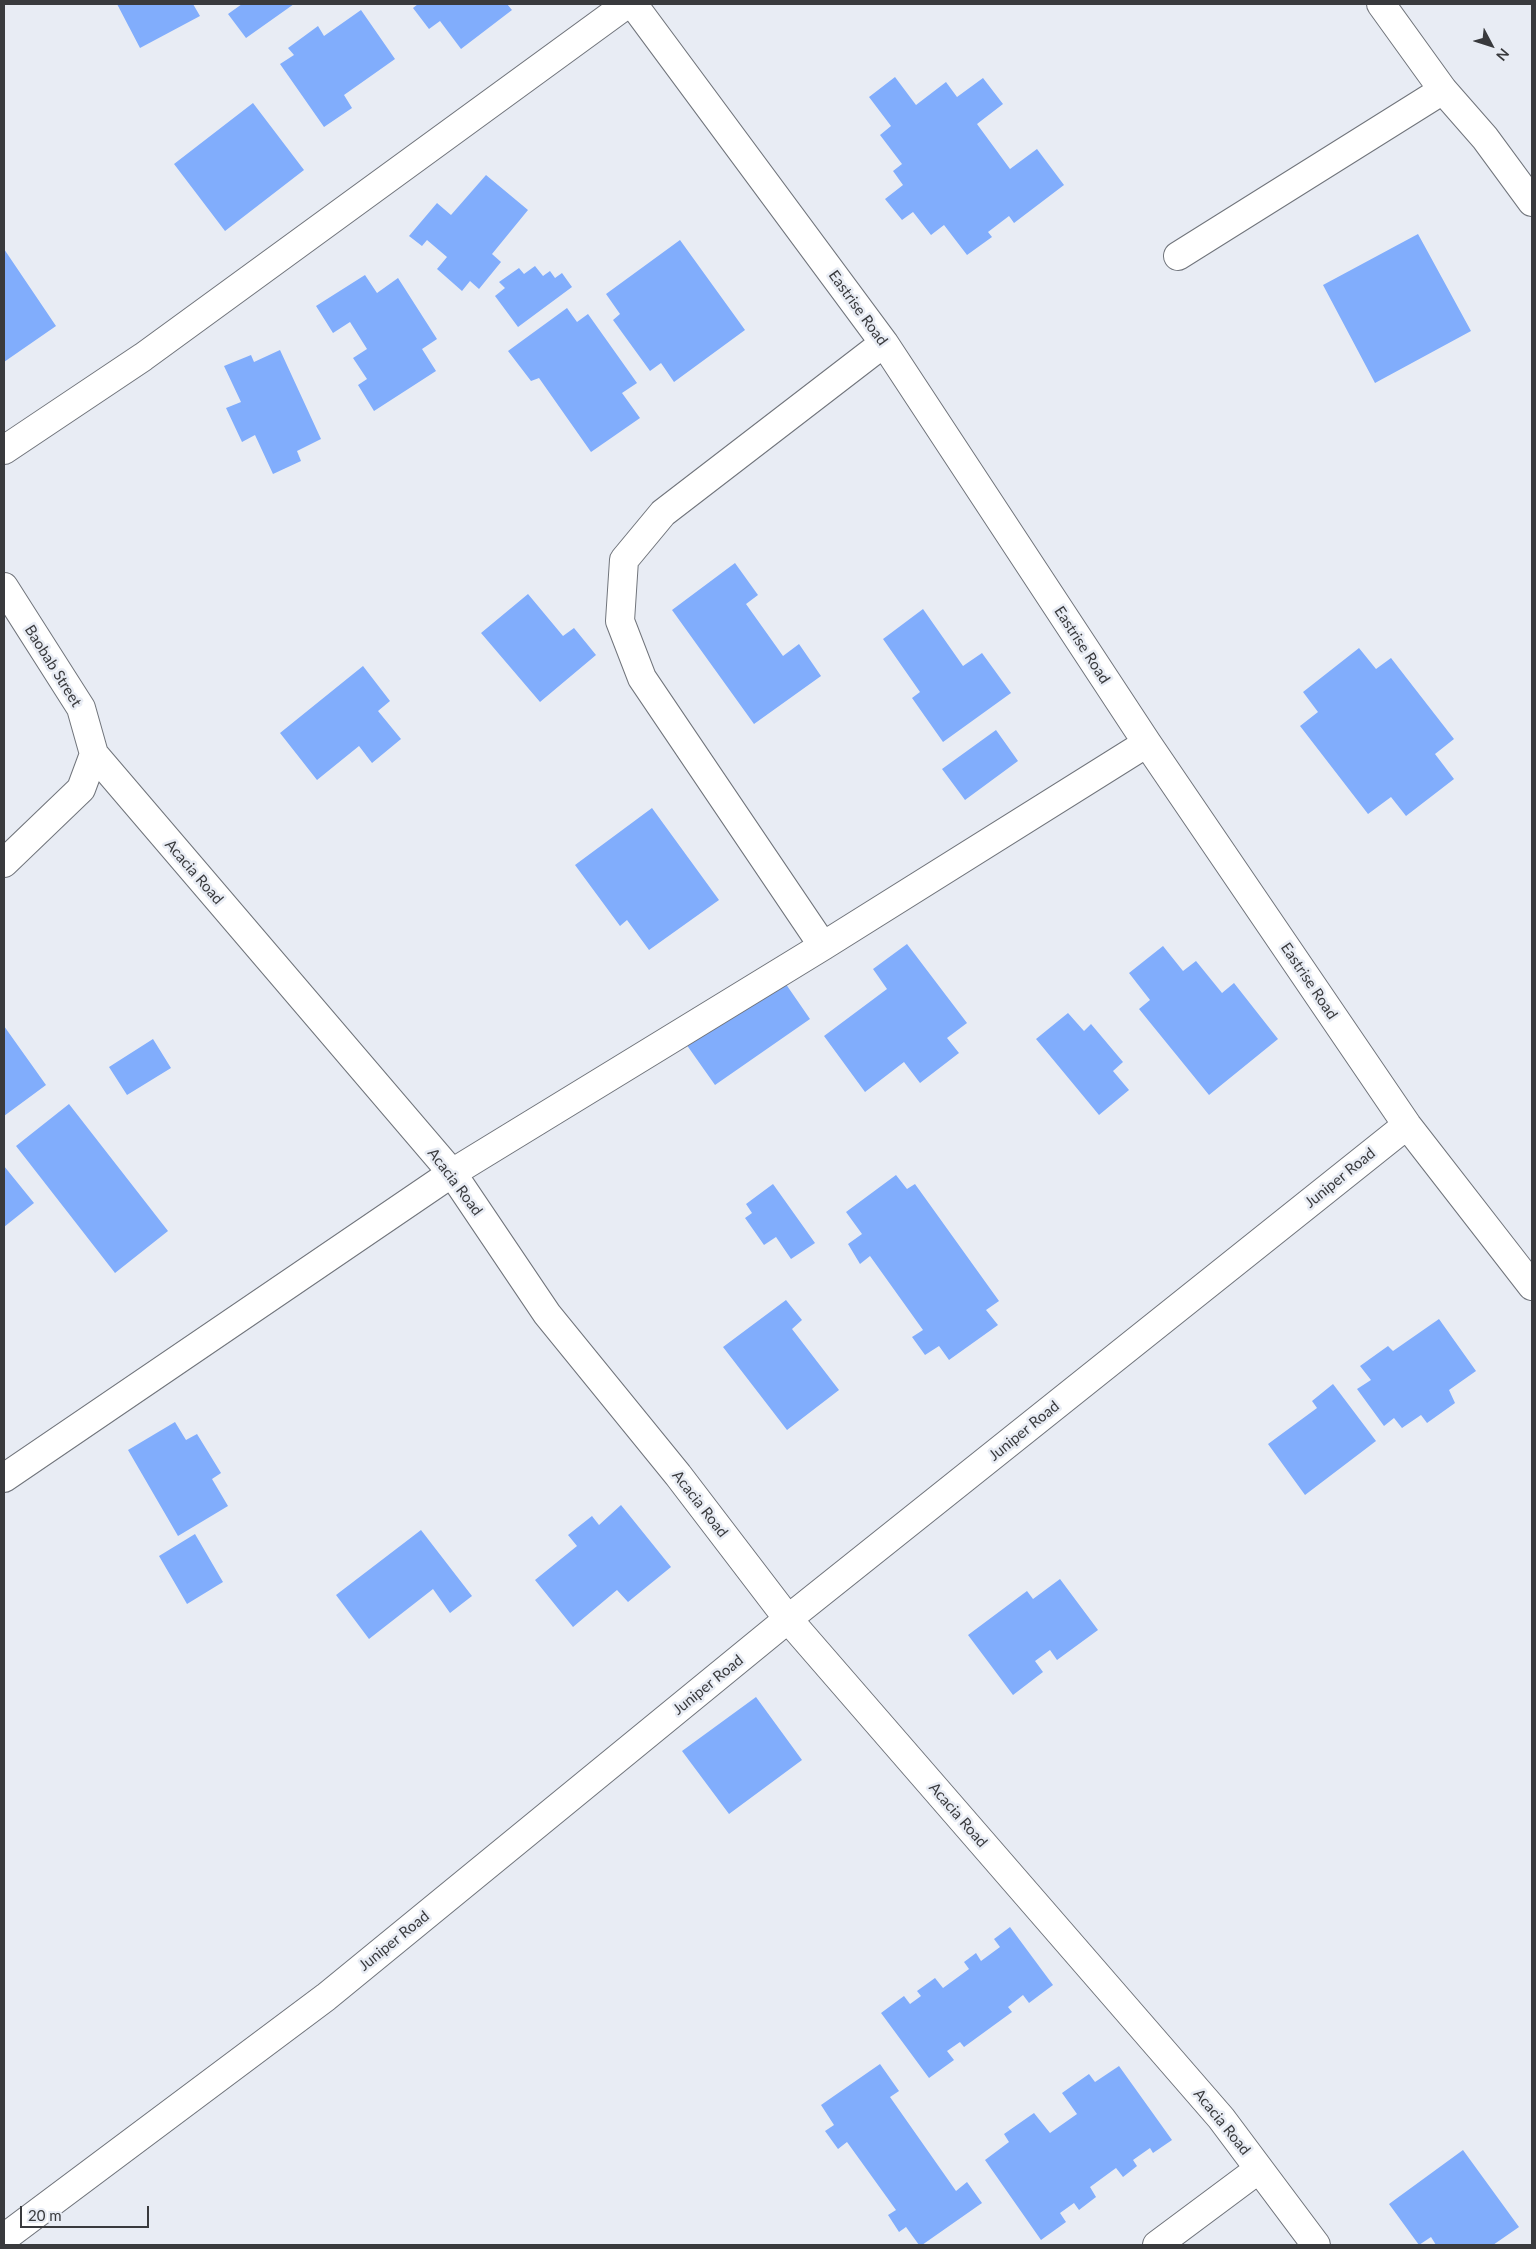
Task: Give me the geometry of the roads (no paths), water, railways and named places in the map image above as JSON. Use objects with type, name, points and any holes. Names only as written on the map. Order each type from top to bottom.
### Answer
[{"type":"street","points":[[4,450],[144,357],[627,4]]},
{"type":"street","name":"Eastrise Road","points":[[633,4],[884,343],[1147,744],[1407,1125],[1532,1286]]},
{"type":"street","points":[[1381,4],[1443,90],[1484,138],[1532,202]]},
{"type":"street","points":[[1178,256],[1443,90]]},
{"type":"street","points":[[823,946],[642,678],[620,621],[624,560],[663,513],[884,343]]},
{"type":"street","name":"Baobab Street","points":[[4,587],[81,708],[94,754]]},
{"type":"street","points":[[4,1478],[452,1173],[823,946],[1147,744]]},
{"type":"street","points":[[4,863],[81,789],[94,754]]},
{"type":"street","name":"Acacia Road","points":[[94,754],[452,1173],[547,1314],[678,1475],[788,1619],[1214,2110],[1316,2245]]},
{"type":"street","name":"Juniper Road","points":[[4,2238],[326,1996],[788,1619],[1407,1125]]},
{"type":"street","points":[[1156,2245],[1259,2169]]}]
